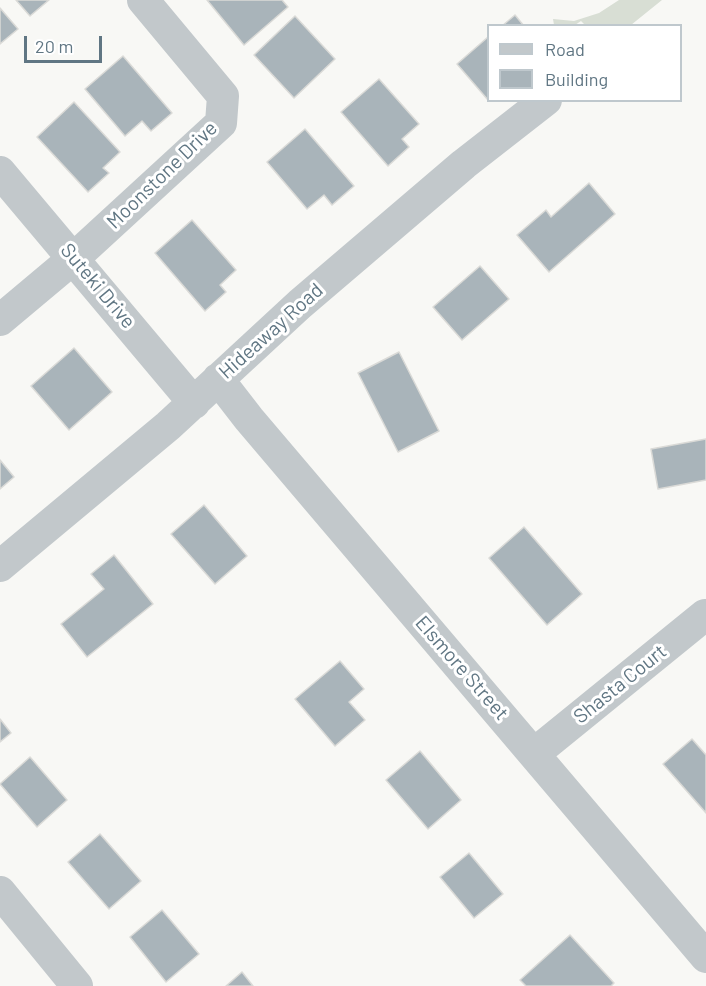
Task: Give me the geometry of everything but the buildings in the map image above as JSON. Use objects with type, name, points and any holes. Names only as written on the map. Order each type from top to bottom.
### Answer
[{"type":"street","name":"Moonstone Drive","points":[[0,320],[74,258],[221,123],[223,96],[142,0]]},
{"type":"street","name":"Hideaway Road","points":[[0,566],[194,403],[300,304],[464,164],[543,102]]},
{"type":"street","name":"Suteki Drive","points":[[0,171],[194,403]]},
{"type":"street","name":"Elsmore Street","points":[[218,379],[249,419],[706,957]]},
{"type":"street","name":"Shasta Court","points":[[535,753],[705,615]]},
{"type":"street","points":[[0,892],[78,986]]},
{"type":"shaded area","points":[[619,0],[662,0],[632,24],[584,24],[581,21],[576,24],[554,24],[553,19],[574,21],[599,13]]}]
